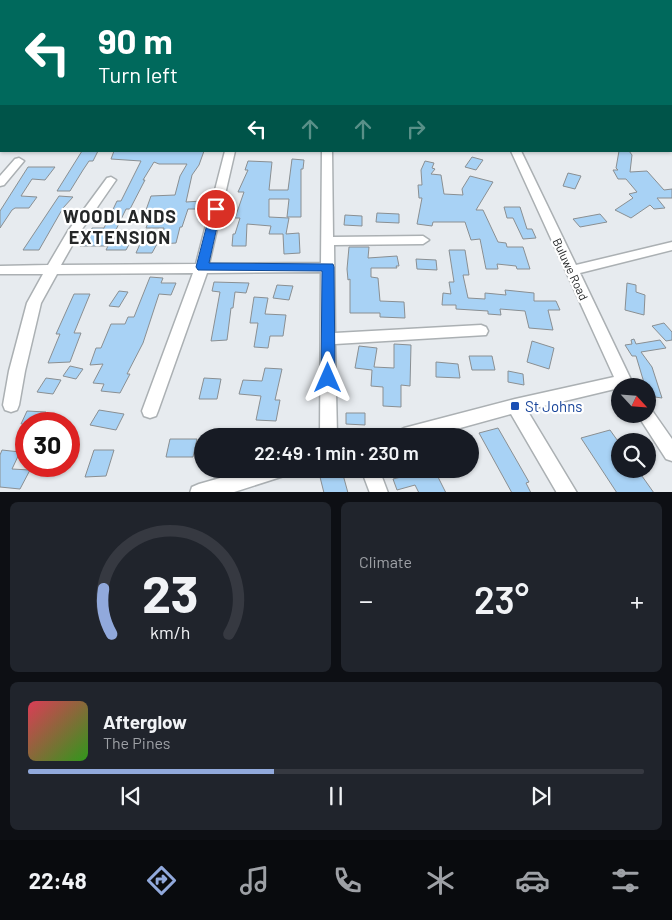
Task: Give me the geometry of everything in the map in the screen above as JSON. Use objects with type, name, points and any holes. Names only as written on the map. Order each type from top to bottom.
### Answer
[{"type":"street","points":[[150,411],[202,267],[230,152]]},
{"type":"street","points":[[327,152],[328,428]]},
{"type":"street","name":"Buluwe Road","points":[[516,152],[622,378]]},
{"type":"street","points":[[0,183],[19,162]]},
{"type":"street","points":[[11,405],[16,371],[31,309],[72,234],[111,180]]},
{"type":"street","points":[[328,242],[423,240]]},
{"type":"street","points":[[573,270],[672,246]]},
{"type":"street","points":[[0,270],[328,267]]},
{"type":"street","points":[[328,339],[481,330]]},
{"type":"street","points":[[434,428],[515,406],[611,387]]},
{"type":"street","points":[[515,406],[568,492]]},
{"type":"street","points":[[650,423],[672,453]]},
{"type":"street","points":[[199,492],[248,478]]},
{"type":"street","points":[[374,478],[379,492]]},
{"type":"building","points":[[81,152],[98,152],[93,161],[89,161],[70,191],[57,191]]},
{"type":"building","points":[[114,152],[204,152],[199,165],[192,175],[186,202],[202,201],[200,209],[188,209],[182,227],[180,227],[176,243],[160,244],[164,228],[146,228],[153,210],[146,210],[151,196],[175,195],[180,176],[187,164],[159,164],[154,162],[143,180],[145,180],[130,209],[126,209],[112,238],[132,239],[126,250],[106,250],[108,246],[80,246],[86,233],[90,233],[92,228],[104,228],[117,201],[121,201],[141,161],[111,159]]},
{"type":"building","points":[[619,152],[630,152],[632,155],[630,172],[647,171],[664,190],[672,189],[672,198],[657,198],[665,208],[654,209],[650,205],[631,218],[615,210],[633,198],[629,194],[637,192],[626,179],[618,179],[613,170],[618,170],[616,168]]},
{"type":"building","points":[[472,157],[483,160],[476,170],[465,167]]},
{"type":"building","points":[[292,159],[304,160],[303,169],[301,169],[301,217],[287,217],[289,199],[269,199],[269,217],[289,218],[286,234],[299,233],[300,253],[284,254],[283,234],[269,234],[271,226],[247,224],[246,246],[232,246],[233,234],[235,234],[240,218],[235,218],[244,192],[238,192],[248,170],[245,170],[248,161],[272,162],[269,190],[288,190]]},
{"type":"building","points":[[425,161],[434,163],[432,168],[435,169],[431,174],[441,175],[444,194],[463,195],[462,189],[470,176],[493,182],[476,210],[483,210],[498,242],[506,243],[507,247],[523,247],[530,269],[517,269],[516,266],[497,264],[498,269],[486,269],[480,239],[471,240],[465,222],[433,222],[432,226],[417,224],[422,198],[419,198],[418,185],[422,185],[421,170]]},
{"type":"building","points":[[28,167],[55,167],[45,180],[32,179],[21,196],[37,197],[29,208],[15,208],[12,210],[0,228],[0,211]]},
{"type":"building","points":[[568,173],[581,176],[575,189],[563,186]]},
{"type":"building","points":[[59,196],[73,197],[63,208],[39,250],[23,250]]},
{"type":"building","points":[[504,207],[520,207],[527,229],[532,229],[536,238],[523,239],[513,218],[507,218]]},
{"type":"building","points":[[377,213],[399,214],[399,223],[376,222]]},
{"type":"building","points":[[600,214],[607,222],[580,227],[573,219]]},
{"type":"building","points":[[345,215],[362,216],[362,226],[344,225]]},
{"type":"building","points":[[140,244],[157,244],[152,253],[136,253]]},
{"type":"building","points":[[349,247],[369,247],[368,258],[397,256],[399,266],[396,266],[397,268],[371,268],[371,277],[378,278],[380,301],[404,302],[405,318],[380,317],[380,313],[350,313],[350,279],[348,280],[347,269]]},
{"type":"building","points":[[449,250],[465,250],[469,275],[463,275],[468,298],[485,299],[485,293],[506,295],[505,290],[534,293],[534,301],[556,301],[560,310],[548,310],[553,330],[529,328],[525,311],[500,309],[501,315],[488,314],[488,311],[456,309],[456,305],[442,305],[443,293],[451,294],[449,282],[454,282]]},
{"type":"building","points":[[416,259],[436,260],[437,270],[417,269]]},
{"type":"building","points":[[150,277],[163,278],[161,283],[176,283],[171,295],[159,294],[143,343],[127,374],[130,374],[120,393],[101,391],[104,384],[93,383],[103,364],[90,365],[96,348],[101,348],[111,324],[125,324],[128,317],[134,317]]},
{"type":"building","points":[[214,282],[249,283],[246,293],[235,292],[227,340],[211,341],[220,292],[212,291]]},
{"type":"building","points":[[627,283],[636,285],[636,292],[645,295],[644,315],[625,310]]},
{"type":"building","points":[[277,285],[293,286],[289,300],[273,298]]},
{"type":"building","points":[[119,291],[128,292],[119,307],[109,306]]},
{"type":"building","points":[[74,294],[90,294],[74,333],[81,333],[70,362],[48,363],[60,334],[56,334]]},
{"type":"building","points":[[254,297],[268,298],[265,314],[286,315],[283,336],[270,336],[268,348],[254,347],[258,323],[250,323]]},
{"type":"building","points":[[664,323],[672,332],[672,340],[666,341],[652,326]]},
{"type":"building","points":[[634,339],[636,344],[660,340],[666,348],[641,352],[652,367],[656,378],[643,378],[636,356],[632,356],[625,345],[632,344],[631,340]]},
{"type":"building","points":[[532,341],[554,348],[549,369],[527,362]]},
{"type":"building","points":[[394,344],[411,345],[410,386],[401,385],[401,407],[383,406],[383,387],[371,386],[372,370],[355,368],[359,346],[377,348],[374,367],[394,368]]},
{"type":"building","points":[[469,356],[492,356],[495,370],[472,370]]},
{"type":"building","points":[[436,362],[458,364],[460,378],[436,377]]},
{"type":"building","points":[[70,366],[83,369],[76,379],[63,376]]},
{"type":"building","points":[[265,368],[282,369],[275,400],[280,400],[276,421],[256,420],[261,396],[239,394],[243,380],[262,381]]},
{"type":"building","points":[[508,371],[523,374],[524,385],[508,382]]},
{"type":"building","points":[[46,378],[61,380],[53,394],[37,392]]},
{"type":"building","points":[[204,378],[221,379],[217,399],[199,399]]},
{"type":"building","points":[[656,379],[662,398],[656,397]]},
{"type":"building","points":[[99,410],[124,414],[116,430],[90,425]]},
{"type":"building","points":[[346,413],[365,413],[365,425],[346,424]]},
{"type":"building","points":[[498,428],[529,482],[526,483],[530,492],[511,492],[479,433]]},
{"type":"building","points":[[610,430],[612,433],[611,478],[643,478],[653,492],[616,492],[581,438]]},
{"type":"building","points":[[170,439],[194,439],[193,457],[166,457]]},
{"type":"building","points":[[2,450],[15,451],[15,463],[12,469],[15,469],[15,477],[26,477],[20,489],[0,487],[0,455]]},
{"type":"building","points":[[94,450],[114,450],[106,476],[85,477]]},
{"type":"building","points":[[320,478],[344,478],[348,492],[324,492]]},
{"type":"building","points":[[438,478],[446,492],[418,492],[415,485],[397,490],[393,479]]},
{"type":"place","name":"St Johns","points":[[515,406]]},
{"type":"district","name":"WOODLANDS EXTENSION","points":[[120,226]]},
{"type":"route","points":[[216,209],[202,267],[328,267],[328,378]]}]
